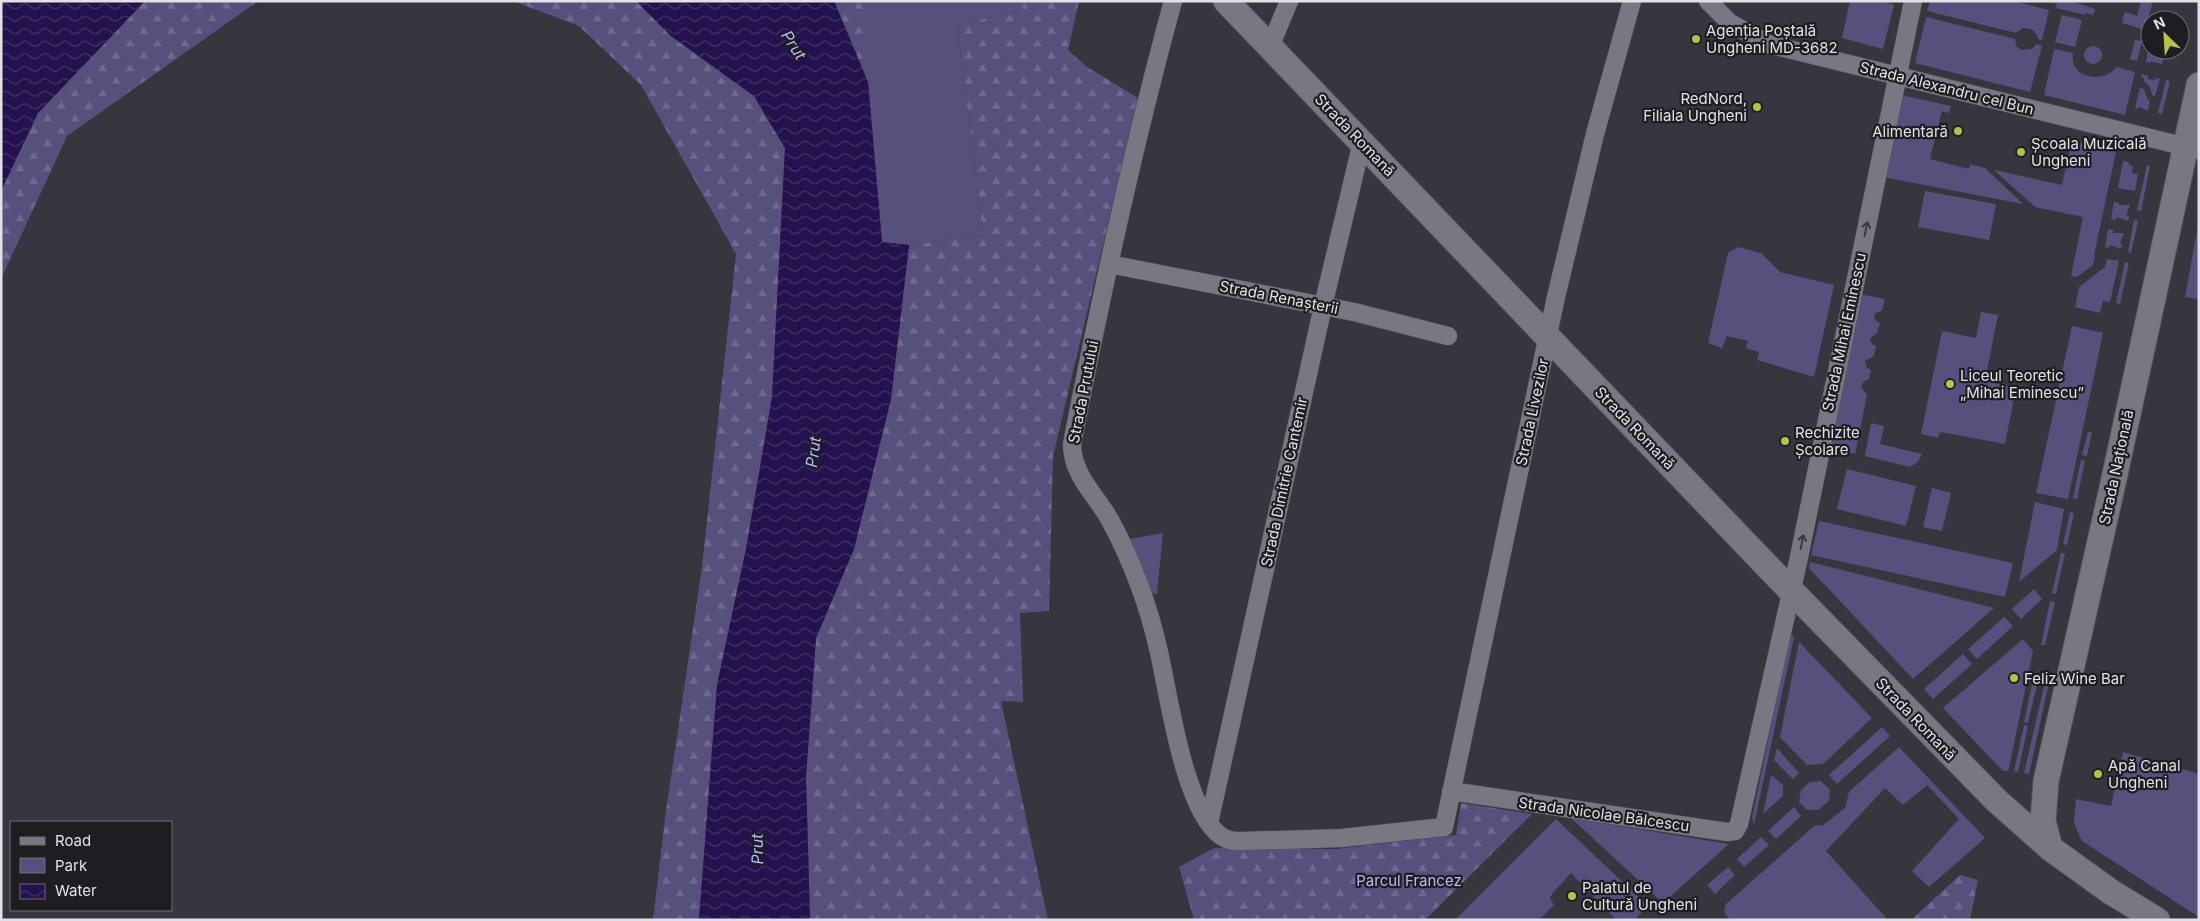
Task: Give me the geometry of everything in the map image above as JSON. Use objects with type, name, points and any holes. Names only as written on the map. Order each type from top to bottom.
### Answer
[{"type":"main road","name":"Strada Romană","points":[[1226,1],[1791,590],[1997,800],[2050,848],[2111,892],[2157,920]]},
{"type":"main road","name":"Strada Națională","points":[[2050,848],[2043,820],[2046,781],[2114,478],[2192,149],[2199,85]]},
{"type":"street","name":"Strada Prutului","points":[[1173,1],[1145,104],[1109,264],[1072,444],[1072,454],[1078,472],[1110,520],[1139,588],[1152,624],[1187,776],[1197,802],[1209,823]]},
{"type":"street","points":[[1270,47],[1288,1]]},
{"type":"street","name":"Strada Livezilor","points":[[1209,823],[1220,836],[1229,841],[1342,838],[1444,827],[1548,337],[1595,134],[1632,1]]},
{"type":"street","name":"Strada Alexandru cel Bun","points":[[1708,1],[1730,23],[1768,44],[2192,149]]},
{"type":"street","name":"Strada Mihai Eminescu","points":[[1743,810],[1899,77],[1913,1]]},
{"type":"street","name":"Strada Dimitrie Cantemir","points":[[1209,823],[1323,306],[1362,142]]},
{"type":"street","name":"Strada Renașterii","points":[[1109,264],[1323,306],[1448,336]]},
{"type":"street","name":"Strada Nicolae Bălcescu","points":[[1451,791],[1727,832],[1734,831],[1739,824],[1743,810]]},
{"type":"green space","points":[[145,1],[258,1],[67,136],[1,279],[1,191],[38,113]]},
{"type":"green space","points":[[513,1],[636,1],[671,36],[754,96],[785,148],[772,397],[746,549],[717,685],[699,920],[653,920],[665,818],[702,567],[736,254],[641,85],[579,26]]},
{"type":"green space","points":[[834,1],[868,1],[868,82]]},
{"type":"green space","points":[[868,1],[1025,1],[1020,11],[957,25],[983,235],[909,245],[882,242],[868,82]]},
{"type":"green space","points":[[1025,1],[1079,1],[1068,50],[1087,67],[1138,98],[1053,456],[1049,611],[1020,613],[1023,702],[1001,701],[1048,920],[810,920],[806,777],[816,638],[854,549],[891,399],[909,245],[983,235],[957,25],[1020,11]]},
{"type":"green space","points":[[1850,1],[1882,1],[1894,5],[1883,49],[1842,38]]},
{"type":"green space","points":[[1930,1],[2014,1],[2049,10],[2042,40],[2038,39],[2033,30],[2028,28],[2023,28],[2016,33],[1927,11]]},
{"type":"green space","points":[[2046,1],[2071,1],[2095,9],[2093,15],[2086,13],[2085,15],[2056,8],[2057,4]]},
{"type":"green space","points":[[2141,1],[2153,1],[2151,10],[2140,10],[2140,28],[2122,23],[2125,12],[2137,16]]},
{"type":"green space","points":[[2062,15],[2082,20],[2075,47],[2055,42]]},
{"type":"green space","points":[[1926,17],[2015,39],[2016,46],[2021,50],[2032,49],[2037,44],[2042,46],[2030,92],[1915,63]]},
{"type":"green space","points":[[2135,40],[2140,41],[2137,61],[2130,59]]},
{"type":"green space","points":[[2093,46],[2099,49],[2102,55],[2099,61],[2093,64],[2087,61],[2084,55],[2087,49]]},
{"type":"green space","points":[[2054,49],[2073,53],[2073,62],[2076,69],[2088,76],[2104,76],[2117,67],[2135,72],[2125,115],[2044,95]]},
{"type":"green space","points":[[2146,60],[2163,60],[2162,64],[2151,61],[2150,63],[2146,62]]},
{"type":"green space","points":[[2142,74],[2148,76],[2148,79],[2160,79],[2155,96],[2152,95],[2150,87],[2144,81],[2144,78],[2141,78]]},
{"type":"green space","points":[[2166,80],[2170,81],[2162,114],[2158,113]]},
{"type":"green space","points":[[2140,88],[2144,89],[2148,100],[2150,100],[2148,111],[2139,107],[2138,109],[2135,108]]},
{"type":"green space","points":[[1901,95],[1951,106],[1949,113],[1942,111],[1930,159],[1969,169],[1970,164],[1985,168],[2023,204],[1883,177]]},
{"type":"green space","points":[[2072,141],[2116,152],[2093,265],[2077,277],[2071,276],[2083,217],[2035,207],[1994,170],[2062,185]]},
{"type":"green space","points":[[2123,161],[2129,162],[2129,165],[2133,166],[2132,173],[2138,174],[2135,191],[2118,188]]},
{"type":"green space","points":[[2147,165],[2150,166],[2141,211],[2137,210]]},
{"type":"green space","points":[[1925,191],[1996,204],[1989,240],[1918,227]]},
{"type":"green space","points":[[2114,202],[2119,203],[2119,205],[2130,205],[2126,215],[2129,216],[2128,221],[2117,217],[2116,220],[2111,219]]},
{"type":"green space","points":[[2134,220],[2138,221],[2131,253],[2128,252]]},
{"type":"green space","points":[[2199,220],[2199,299],[2185,297]]},
{"type":"green space","points":[[2108,229],[2113,230],[2113,233],[2124,233],[2120,243],[2122,244],[2121,249],[2110,245],[2109,248],[2105,247]]},
{"type":"green space","points":[[1738,247],[1761,253],[1780,272],[1834,285],[1814,377],[1757,360],[1759,352],[1746,348],[1748,341],[1727,336],[1722,348],[1708,343],[1728,253]]},
{"type":"green space","points":[[2107,259],[2119,261],[2110,302],[2103,301],[2100,313],[2075,307],[2079,287],[2105,267]]},
{"type":"green space","points":[[2125,262],[2129,263],[2120,304],[2116,303]]},
{"type":"green space","points":[[1860,294],[1885,299],[1882,311],[1877,312],[1874,316],[1875,320],[1880,323],[1877,333],[1870,339],[1872,344],[1876,346],[1874,356],[1865,361],[1867,368],[1871,370],[1869,379],[1863,382],[1861,387],[1867,395],[1855,454],[1829,447]]},
{"type":"green space","points":[[1981,312],[1998,315],[1985,381],[2016,388],[2005,444],[1940,432],[1938,438],[1921,434],[1942,331],[1976,338]]},
{"type":"green space","points":[[2072,326],[2103,333],[2068,499],[2036,493]]},
{"type":"green space","points":[[1871,423],[1884,426],[1880,444],[1922,454],[1918,462],[1910,467],[1865,456]]},
{"type":"green space","points":[[2088,432],[2092,432],[2087,456],[2082,455]]},
{"type":"green space","points":[[2081,460],[2085,461],[2077,499],[2073,498]]},
{"type":"green space","points":[[1847,469],[1916,486],[1906,526],[1837,509]]},
{"type":"green space","points":[[1932,488],[1951,493],[1942,531],[1923,527]]},
{"type":"green space","points":[[2035,502],[2064,509],[2057,550],[2019,582]]},
{"type":"green space","points":[[2070,512],[2074,513],[2067,545],[2063,544]]},
{"type":"green space","points":[[1819,521],[2013,563],[2005,597],[1811,555]]},
{"type":"green space","points":[[1163,533],[1157,594],[1148,592],[1124,540]]},
{"type":"green space","points":[[2061,553],[2065,553],[2056,594],[2052,593]]},
{"type":"green space","points":[[1810,562],[1994,608],[1913,679],[1809,568]]},
{"type":"green space","points":[[2034,589],[2042,599],[2021,619],[2012,609]]},
{"type":"green space","points":[[2050,601],[2055,602],[2045,645],[2041,645]]},
{"type":"green space","points":[[2004,617],[2013,626],[1977,659],[1968,649]]},
{"type":"green space","points":[[1790,633],[1794,637],[1754,825],[1752,818]]},
{"type":"green space","points":[[2023,639],[2033,651],[2009,768],[2008,771],[2003,771],[1943,708]]},
{"type":"green space","points":[[1799,642],[1872,718],[1823,764],[1807,765],[1780,737]]},
{"type":"green space","points":[[1963,654],[1972,664],[1933,699],[1924,689]]},
{"type":"green space","points":[[2034,675],[2039,676],[2028,723],[2024,722]]},
{"type":"green space","points":[[2046,677],[2050,678],[2029,774],[2024,773]]},
{"type":"green space","points":[[2024,725],[2028,726],[2018,772],[2014,771]]},
{"type":"green space","points":[[1882,727],[1890,736],[1837,784],[1829,775]]},
{"type":"green space","points":[[1899,747],[1985,838],[1929,887],[1912,871],[1959,819],[1927,785],[1903,805],[1885,788],[1826,851],[1888,920],[1730,920],[1726,916],[1726,904],[1813,827],[1822,826],[1845,808],[1849,792]]},
{"type":"green space","points":[[1777,748],[1799,773],[1793,779],[1774,760]]},
{"type":"green space","points":[[2123,752],[2199,774],[2199,917],[2082,841],[2074,823],[2076,799],[2111,806]]},
{"type":"green space","points":[[1771,775],[1783,785],[1783,796],[1763,814]]},
{"type":"green space","points":[[1821,781],[1830,790],[1829,801],[1818,810],[1807,810],[1799,802],[1801,790],[1810,782]]},
{"type":"green space","name":"Parcul Francez","points":[[1461,803],[1532,814],[1425,920],[1194,920],[1179,867],[1214,848],[1336,849],[1456,835]]},
{"type":"green space","points":[[1794,807],[1801,816],[1776,839],[1768,831]]},
{"type":"green space","points":[[1571,818],[1729,844],[1663,903]]},
{"type":"green space","points":[[1556,819],[1648,906],[1634,920],[1616,920],[1571,873],[1552,894],[1550,898],[1554,905],[1539,920],[1455,920]]},
{"type":"green space","points":[[1761,837],[1769,845],[1744,867],[1737,859]]},
{"type":"green space","points":[[1728,867],[1735,875],[1715,894],[1707,885]]},
{"type":"green space","points":[[1960,875],[1978,880],[1970,920],[1911,920]]},
{"type":"water","points":[[1,1],[145,1],[38,113],[1,191]]},
{"type":"water","name":"Prut","points":[[636,1],[834,1],[868,82],[882,242],[909,245],[891,399],[854,549],[816,638],[806,777],[810,920],[699,920],[717,685],[746,549],[772,397],[785,148],[754,96],[671,36]]},
{"type":"place","name":"Agenția Poștală Ungheni MD-3682","points":[[1696,39]]},
{"type":"place","name":"RedNord, Filiala Ungheni","points":[[1757,107]]},
{"type":"place","name":"Alimentară","points":[[1958,131]]},
{"type":"place","name":"Școala Muzicală Ungheni","points":[[2021,152]]},
{"type":"place","name":"Liceul Teoretic „Mihai Eminescu”","points":[[1950,384]]},
{"type":"place","name":"Rechizite Școlare","points":[[1785,441]]},
{"type":"place","name":"Feliz Wine Bar","points":[[2014,678]]},
{"type":"place","name":"Apă Canal Ungheni","points":[[2098,774]]},
{"type":"place","name":"Palatul de Cultură Ungheni","points":[[1572,896]]}]
